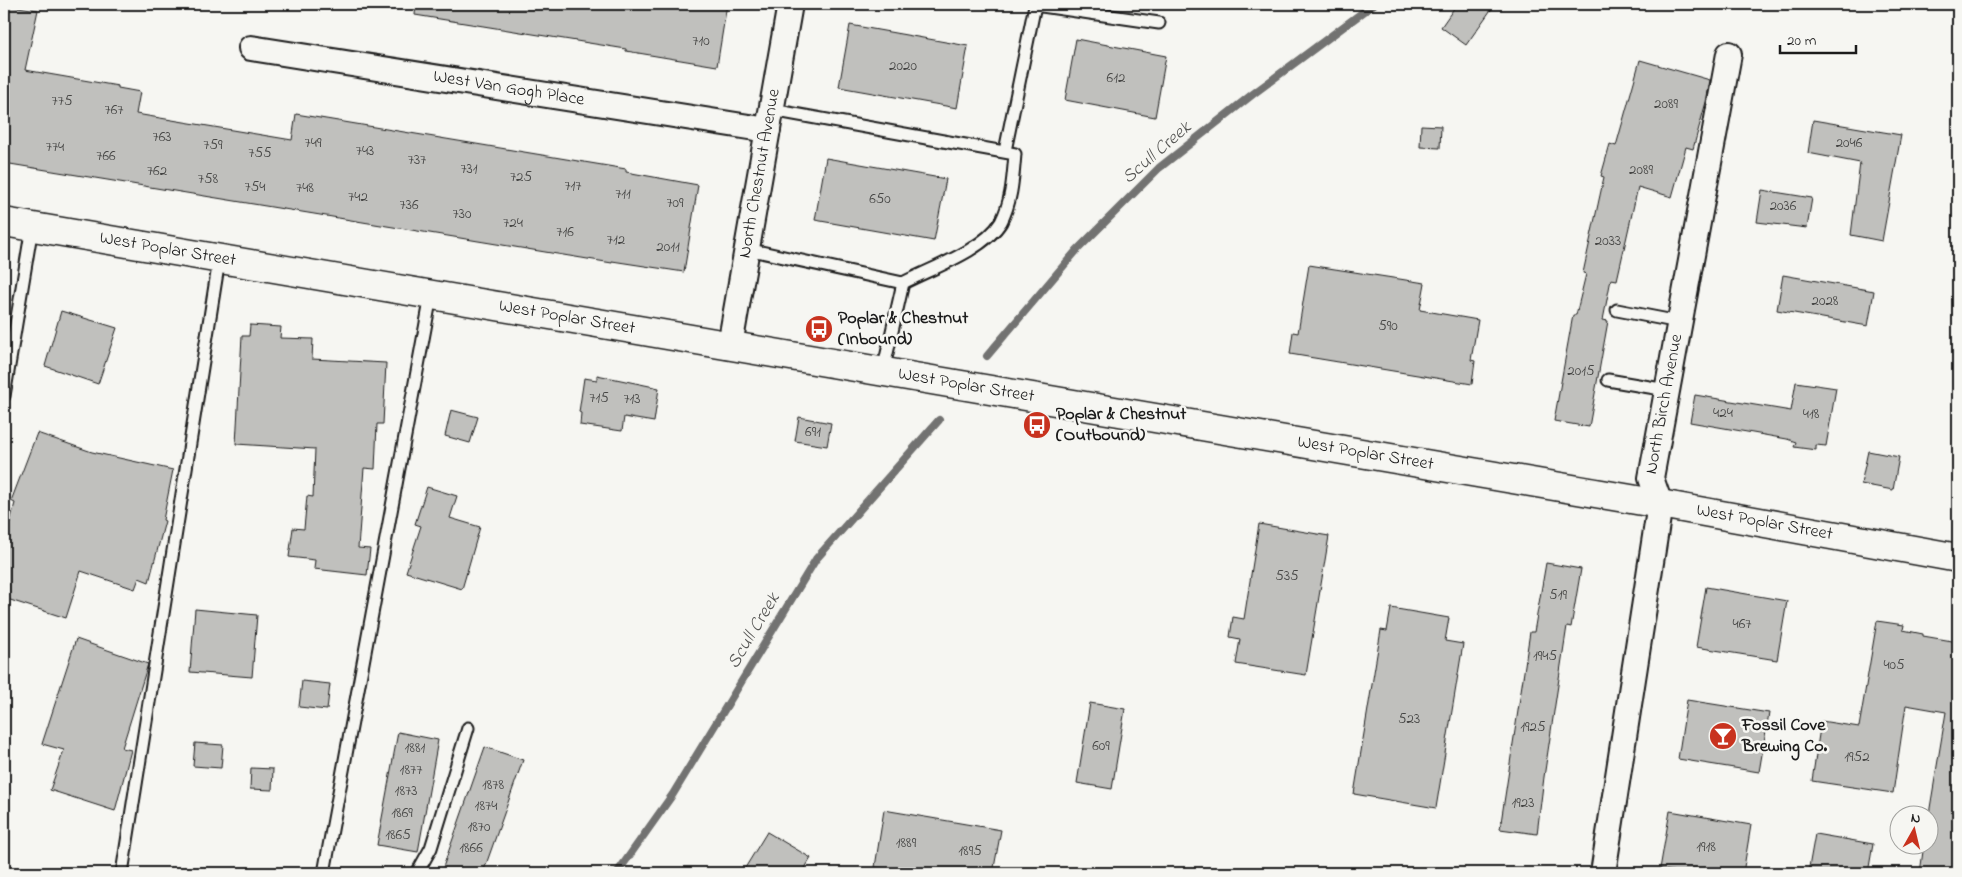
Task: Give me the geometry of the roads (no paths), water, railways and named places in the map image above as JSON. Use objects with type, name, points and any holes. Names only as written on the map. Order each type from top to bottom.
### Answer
[{"type":"street","name":"North Chestnut Avenue","points":[[730,345],[790,4]]},
{"type":"street","name":"West Van Gogh Place","points":[[251,48],[770,120]]},
{"type":"street","name":"North Birch Avenue","points":[[1603,873],[1660,504],[1651,478],[1729,54]]},
{"type":"street","name":"West Poplar Street","points":[[4,222],[1660,504],[1958,558]]},
{"type":"lane","points":[[1005,151],[1034,5],[1159,23]]},
{"type":"lane","points":[[747,250],[903,283],[976,246],[992,233],[1001,222],[1012,189],[1015,154],[1005,151],[770,120]]},
{"type":"lane","points":[[4,396],[32,227]]},
{"type":"lane","points":[[122,873],[219,260]]},
{"type":"lane","points":[[883,371],[903,283]]},
{"type":"lane","points":[[324,873],[432,296]]},
{"type":"lane","points":[[1617,310],[1679,322]]},
{"type":"lane","points":[[1608,380],[1667,390]]},
{"type":"lane","points":[[417,873],[431,848],[468,728]]},
{"type":"waterway","name":"Scull Creek","points":[[987,356],[1077,250],[1159,168],[1253,94],[1374,4]]},
{"type":"waterway","name":"Scull Creek","points":[[617,873],[673,794],[816,559],[939,420]]},
{"type":"place","name":"Poplar & Chestnut (Inbound)","points":[[819,329]]},
{"type":"place","name":"Poplar & Chestnut (Outbound)","points":[[1037,425]]},
{"type":"place","name":"Fossil Cove Brewing Co.","points":[[1723,736]]}]
